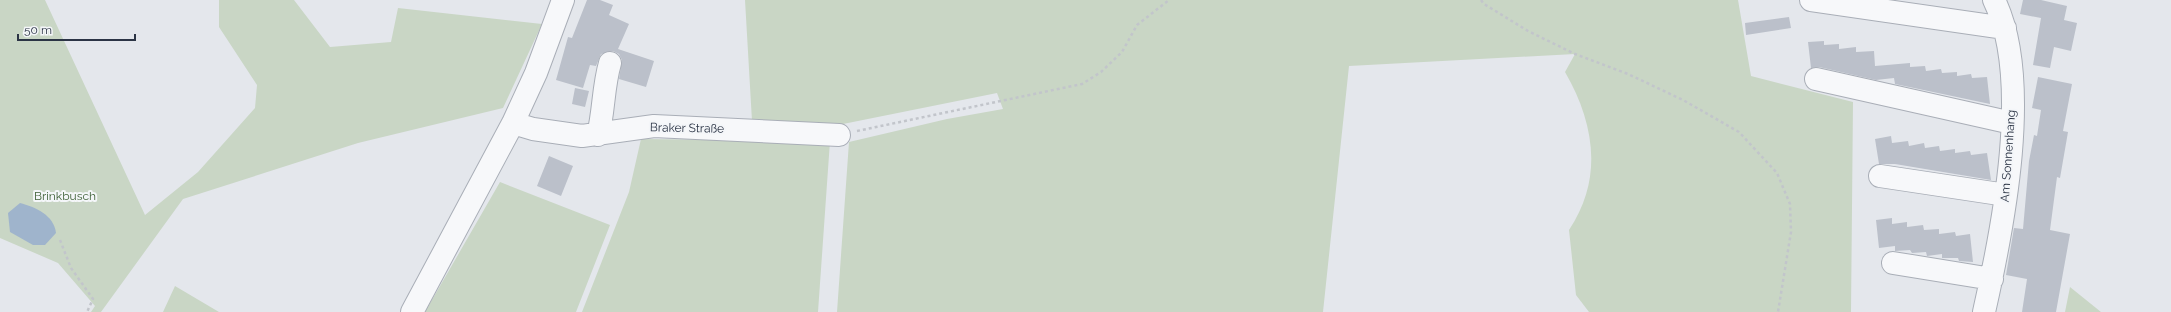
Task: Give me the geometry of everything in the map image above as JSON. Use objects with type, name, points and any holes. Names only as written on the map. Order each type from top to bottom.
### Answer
[{"type":"street","points":[[412,312],[513,123],[536,73],[563,0]]},
{"type":"street","points":[[1811,0],[1835,2],[2005,28]]},
{"type":"street","name":"Am Sonnenhang","points":[[1984,312],[1992,279],[2006,195],[2012,123],[2010,65],[2005,28],[1994,0]]},
{"type":"street","points":[[598,135],[604,114],[605,81],[610,63]]},
{"type":"street","points":[[1816,79],[2012,123]]},
{"type":"street","name":"Braker Straße","points":[[513,123],[533,129],[582,136],[598,135],[654,126],[838,135]]},
{"type":"street","points":[[1880,176],[2006,195]]},
{"type":"street","points":[[1893,263],[1992,279]]},
{"type":"path","points":[[838,135],[1037,95],[1082,84],[1101,72],[1122,52],[1137,25],[1169,0]]},
{"type":"path","points":[[1481,0],[1484,4],[1528,31],[1575,54],[1628,74],[1739,132],[1777,173],[1790,204],[1791,232],[1778,312]]},
{"type":"path","points":[[60,240],[71,268],[93,299],[87,312]]},
{"type":"green space","name":"Brinkbusch","points":[[0,0],[45,0],[145,215],[198,172],[255,108],[257,85],[219,27],[219,0],[294,0],[330,47],[391,42],[398,8],[542,24],[503,108],[358,143],[183,199],[101,312],[91,312],[95,306],[58,263],[0,238]]},
{"type":"green space","points":[[745,0],[1738,0],[1751,76],[1853,102],[1851,312],[1589,312],[1576,295],[1569,230],[1580,210],[1587,190],[1591,170],[1591,150],[1583,110],[1565,72],[1575,54],[1349,66],[1323,312],[837,312],[849,142],[947,119],[1003,109],[997,93],[843,124],[752,121]]},
{"type":"green space","points":[[641,139],[830,141],[818,312],[582,312],[629,192]]},
{"type":"green space","points":[[500,182],[610,225],[576,312],[425,312]]},
{"type":"green space","points":[[175,286],[219,312],[163,312]]},
{"type":"green space","points":[[2070,287],[2101,312],[2065,312]]},
{"type":"water","points":[[20,203],[43,213],[52,221],[56,233],[45,245],[33,245],[10,232],[8,213]]},
{"type":"building","points":[[587,0],[600,0],[613,5],[609,15],[629,24],[618,49],[654,61],[646,87],[619,79],[622,60],[619,54],[613,51],[601,54],[596,66],[590,65],[583,88],[556,80],[568,37],[572,38]]},
{"type":"building","points":[[2023,0],[2041,0],[2067,6],[2064,20],[2077,23],[2071,51],[2054,47],[2050,68],[2033,65],[2041,18],[2020,14]]},
{"type":"building","points":[[1789,17],[1791,28],[1746,35],[1745,23]]},
{"type":"building","points":[[1824,41],[1824,45],[1839,44],[1839,49],[1856,47],[1856,52],[1874,51],[1875,66],[1910,63],[1910,67],[1925,66],[1926,71],[1941,69],[1942,73],[1957,72],[1957,76],[1971,74],[1972,78],[1987,77],[1990,104],[1895,84],[1894,78],[1876,80],[1819,67],[1811,68],[1808,42]]},
{"type":"building","points":[[2038,77],[2072,84],[2063,131],[2068,132],[2060,178],[2057,177],[2050,230],[2070,234],[2056,312],[2022,312],[2027,279],[2006,275],[2014,228],[2023,229],[2029,161],[2034,135],[2037,136],[2041,110],[2032,108]]},
{"type":"building","points":[[575,88],[589,91],[585,107],[572,104]]},
{"type":"building","points":[[1891,136],[1892,143],[1908,141],[1909,146],[1924,143],[1925,148],[1939,146],[1940,151],[1955,149],[1955,153],[1970,151],[1971,155],[1987,153],[1991,180],[1895,164],[1879,164],[1875,139]]},
{"type":"building","points":[[549,156],[573,166],[561,196],[537,186]]},
{"type":"building","points":[[1892,218],[1892,224],[1907,222],[1907,227],[1923,225],[1924,230],[1939,229],[1939,234],[1955,232],[1956,236],[1970,234],[1973,262],[1959,261],[1958,258],[1942,258],[1942,254],[1927,256],[1926,252],[1912,253],[1910,250],[1895,251],[1895,246],[1879,248],[1876,220]]}]
